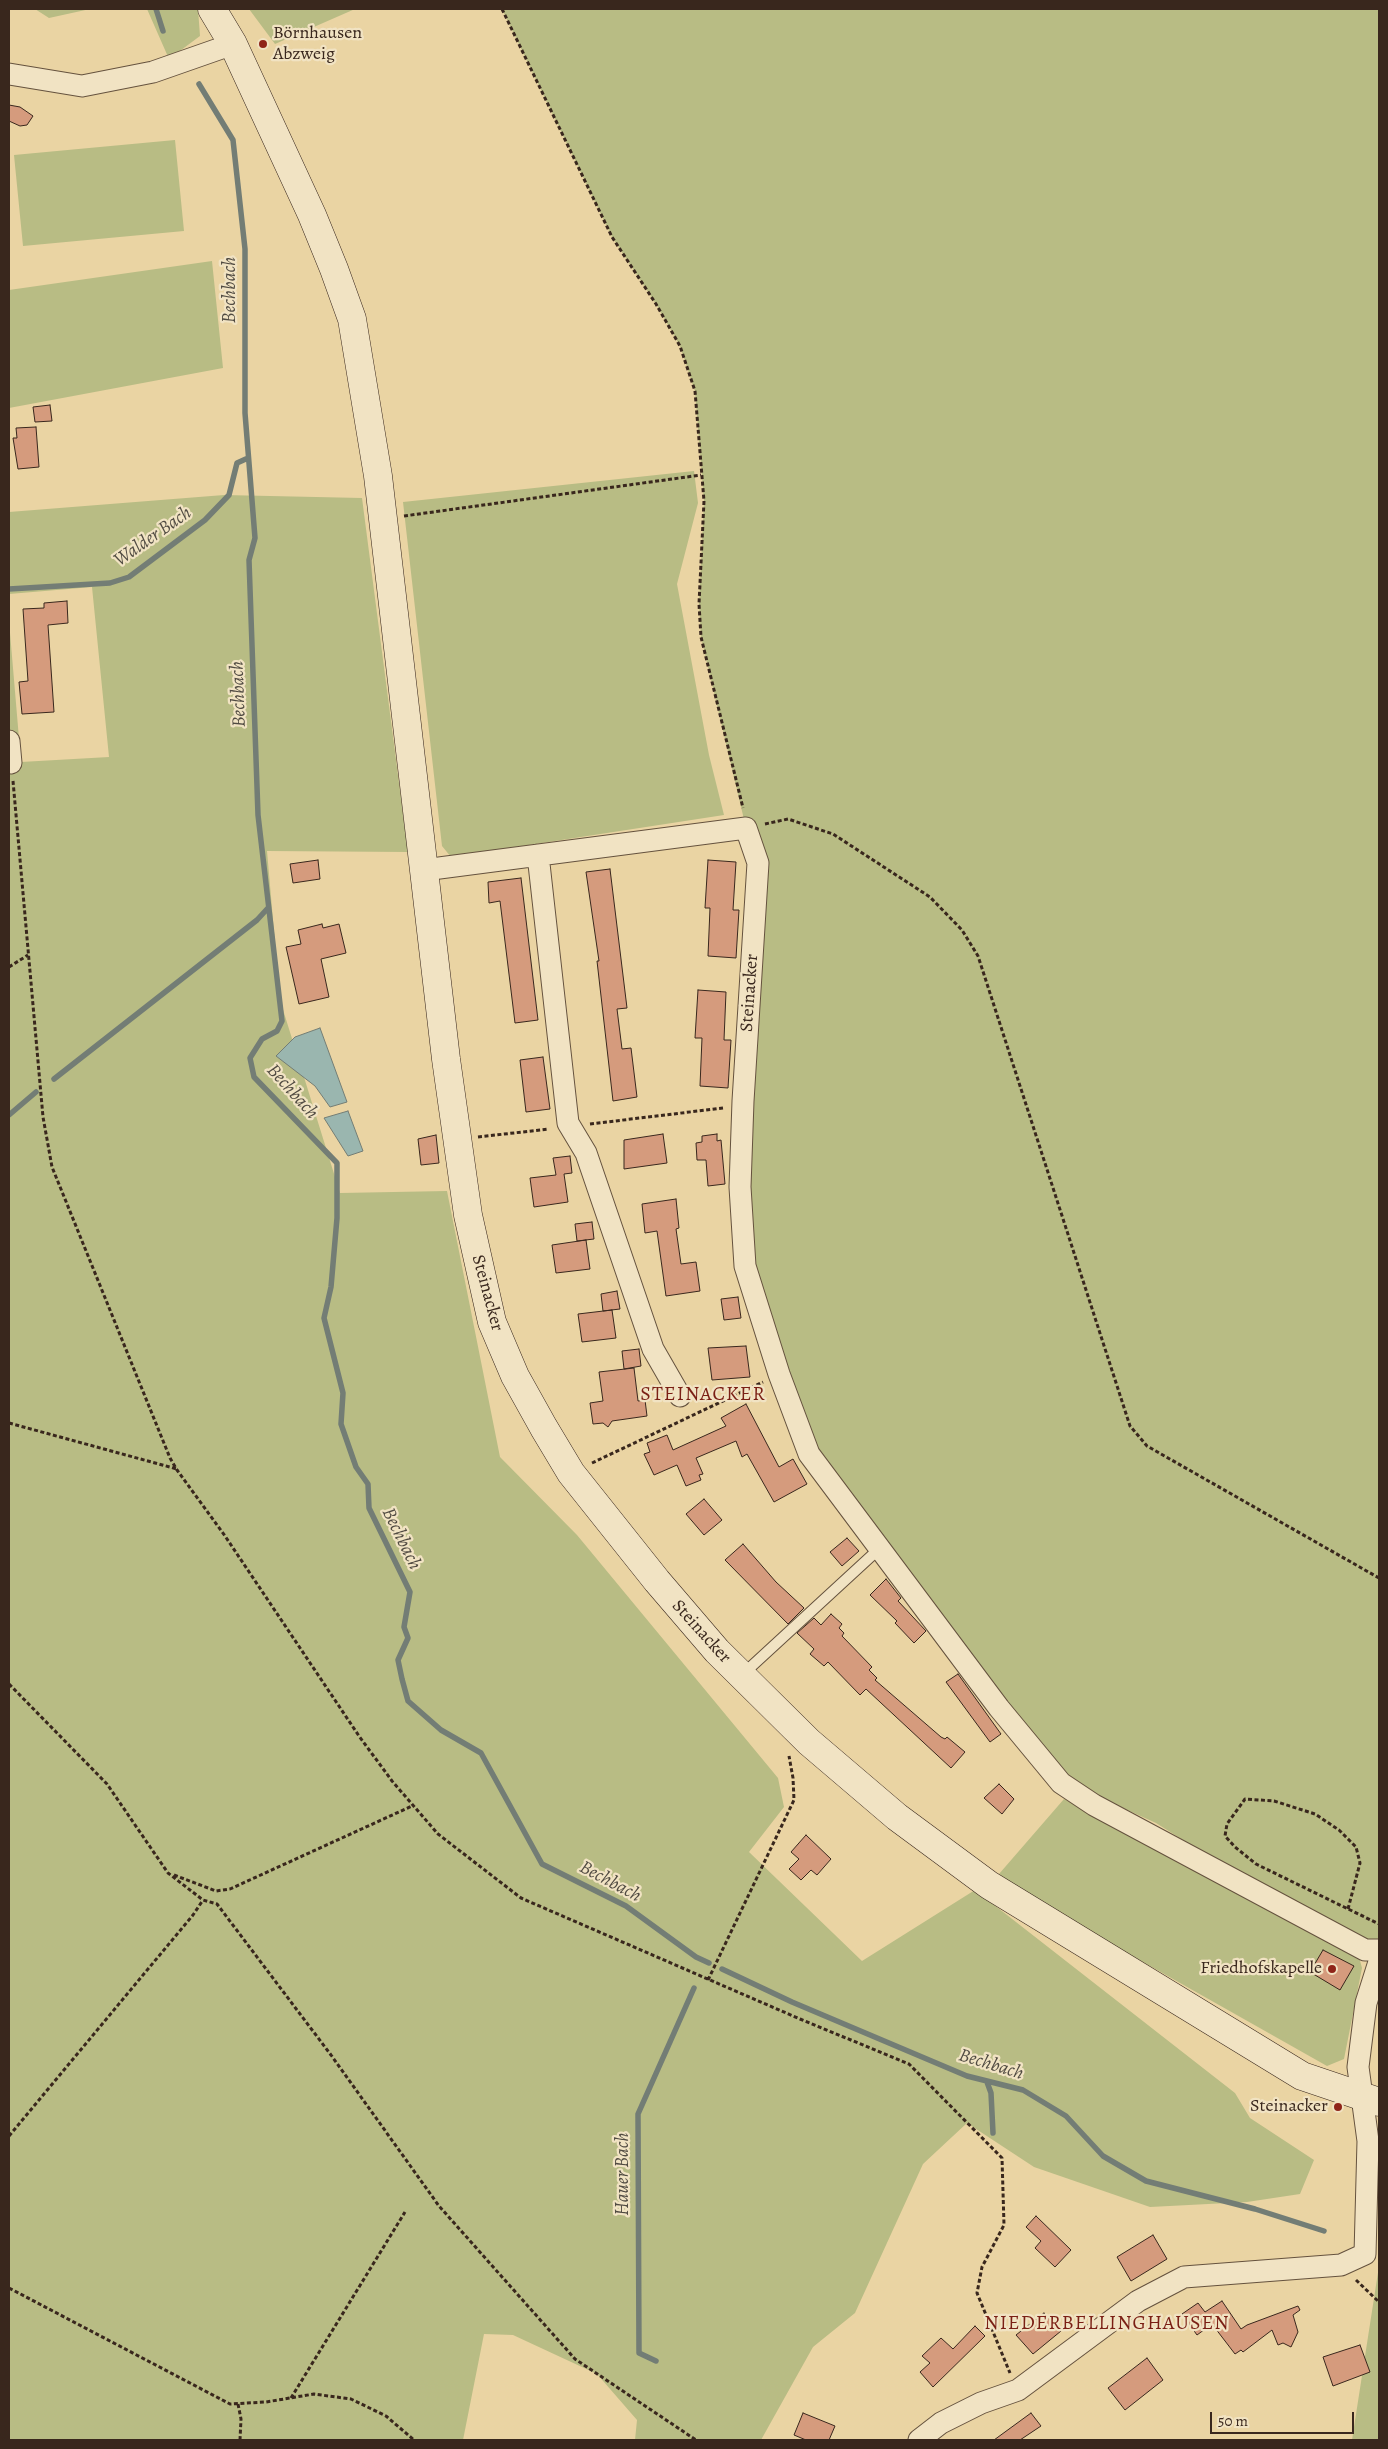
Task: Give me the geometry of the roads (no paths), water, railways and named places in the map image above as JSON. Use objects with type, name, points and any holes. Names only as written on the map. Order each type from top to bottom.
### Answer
[{"type":"main road","name":"Steinacker","points":[[212,9],[233,44],[316,224],[352,319],[366,393],[384,519],[446,1059],[468,1215],[492,1322],[515,1376],[571,1472],[656,1582],[717,1651],[809,1742],[897,1817],[989,1885],[1302,2076],[1372,2100]]},
{"type":"street","points":[[9,74],[82,86],[153,72],[233,44]]},
{"type":"street","points":[[9,741],[11,764]]},
{"type":"street","name":"Steinacker","points":[[538,855],[746,828],[758,862],[742,1105],[740,1187],[745,1266],[779,1374],[809,1454],[999,1708],[1061,1783],[1094,1805],[1365,1950],[1379,1950]]},
{"type":"street","points":[[424,870],[538,855],[568,1123],[586,1153],[653,1349],[680,1396]]},
{"type":"street","points":[[919,2440],[941,2423],[981,2403],[1018,2390],[1138,2301],[1184,2276],[1341,2265],[1365,2254],[1368,2141],[1372,2100],[1358,2067],[1366,2003],[1379,1962]]},
{"type":"lane","points":[[742,1676],[880,1548]]},
{"type":"water","points":[[320,1028],[347,1102],[330,1107],[315,1086],[276,1056],[295,1037]]},
{"type":"water","points":[[348,1111],[363,1151],[348,1156],[324,1118]]},
{"type":"waterway","name":"Bechbach","points":[[156,9],[163,31]]},
{"type":"waterway","name":"Bechbach","points":[[199,84],[233,140],[245,249],[245,413],[255,538],[249,560],[258,815],[282,1021],[277,1031],[262,1039],[250,1058],[254,1077],[337,1163],[337,1218],[331,1287],[324,1318],[343,1393],[341,1424],[356,1467],[368,1484],[369,1508],[410,1592],[404,1627],[408,1638],[398,1660],[402,1679],[408,1701],[441,1730],[481,1753],[542,1864],[626,1906],[696,1957],[709,1963]]},
{"type":"waterway","name":"Walder Bach","points":[[9,589],[110,583],[129,577],[205,520],[229,495],[237,463],[248,458]]},
{"type":"waterway","points":[[54,1079],[257,920],[268,908]]},
{"type":"waterway","points":[[9,1115],[36,1092]]},
{"type":"waterway","name":"Bechbach","points":[[722,1969],[792,2002],[967,2076],[1023,2090],[1066,2116],[1103,2156],[1146,2181],[1255,2209],[1324,2231]]},
{"type":"waterway","name":"Hauer Bach","points":[[656,2361],[639,2353],[638,2114],[694,1988]]},
{"type":"waterway","points":[[987,2082],[991,2093],[993,2133]]},
{"type":"place","name":"Börnhausen Abzweig","points":[[263,44]]},
{"type":"place","name":"Friedhofskapelle","points":[[1332,1969]]},
{"type":"place","name":"Steinacker","points":[[1338,2107]]},
{"type":"district","name":"STEINACKER","points":[[703,1395]]},
{"type":"district","name":"NIEDERBELLINGHAUSEN","points":[[1107,2324]]}]
